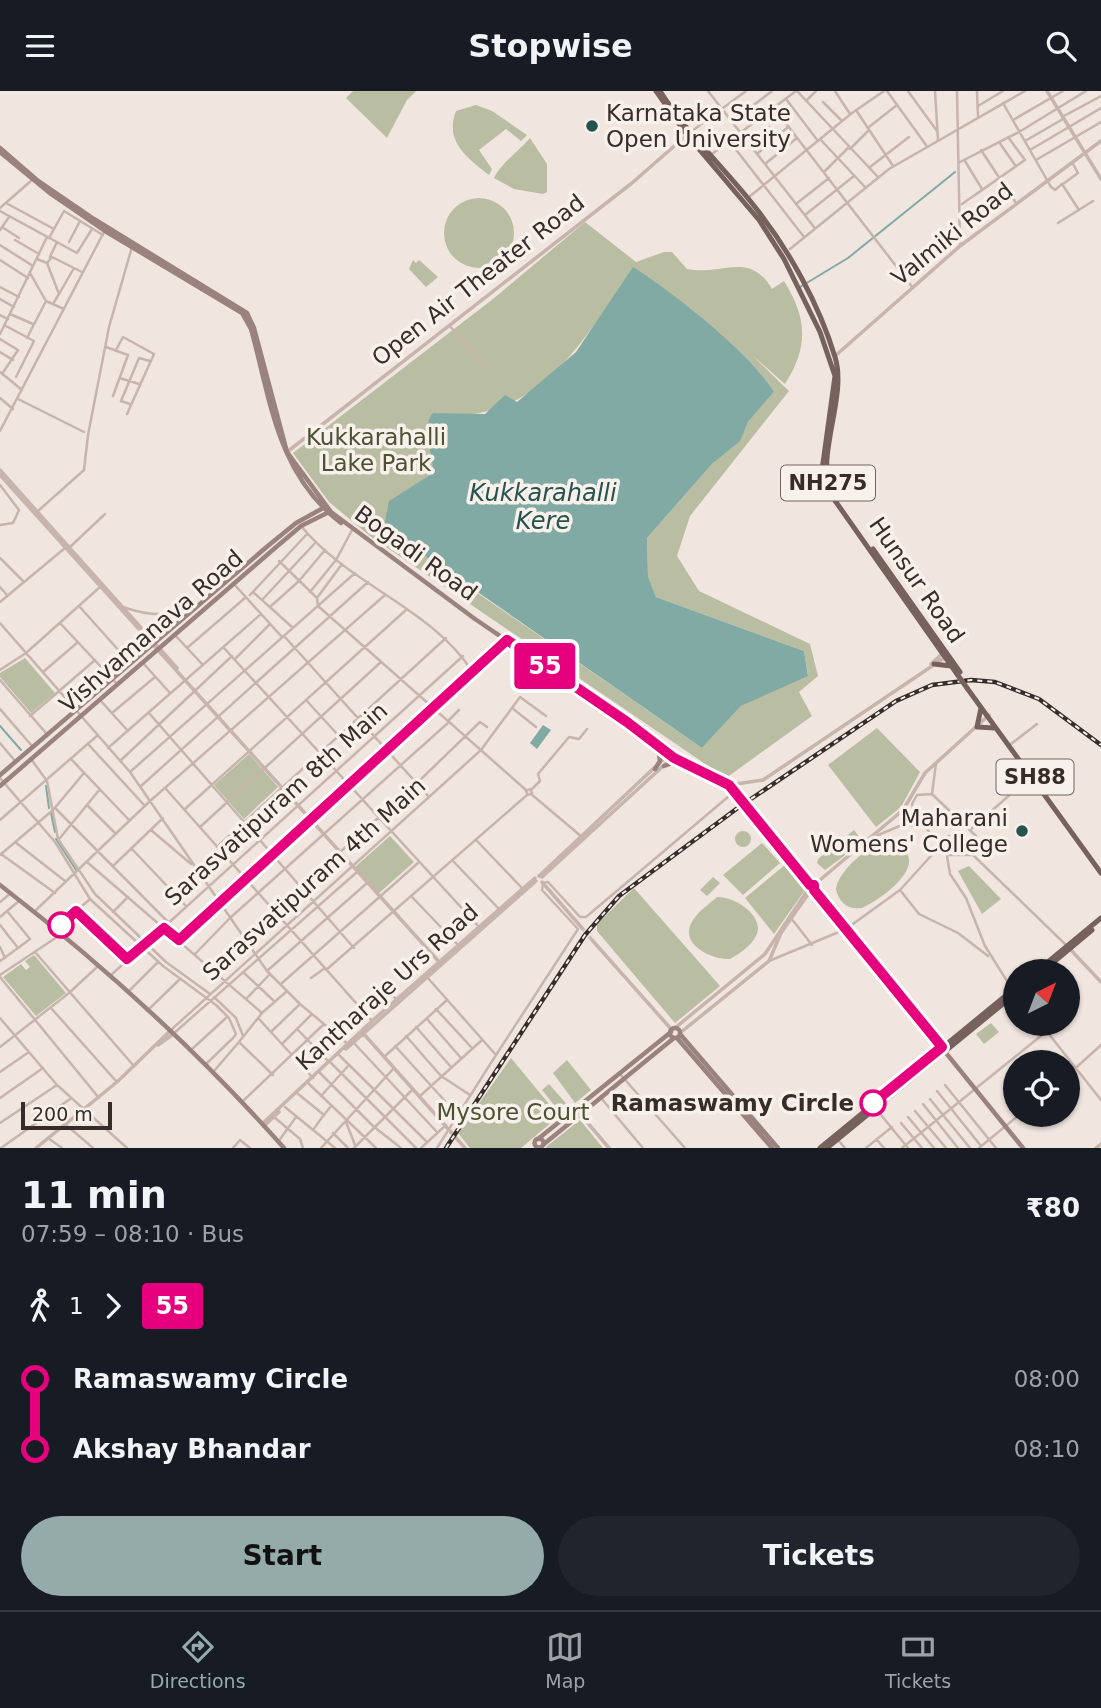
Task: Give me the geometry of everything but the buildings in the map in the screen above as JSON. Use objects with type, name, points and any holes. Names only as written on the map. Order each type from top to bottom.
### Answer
[{"type":"main road","points":[[658,91],[688,134],[745,199]]},
{"type":"main road","points":[[688,134],[745,199]]},
{"type":"main road","name":"Bogadi Road","points":[[0,150],[32,180],[105,231],[172,270],[184,274]]},
{"type":"main road","name":"Bogadi Road","points":[[0,150],[105,231],[184,274],[247,313],[254,328],[287,453],[327,510],[352,531],[674,756]]},
{"type":"main road","name":"Hunsur Road","points":[[745,199],[802,287],[839,372],[826,479],[981,708],[1032,775]]},
{"type":"main road","points":[[184,274],[242,313],[253,336],[284,454],[327,510]]},
{"type":"main road","name":"Vishvamanava Road","points":[[1,780],[31,759],[301,526],[327,510]]},
{"type":"main road","name":"Vishvamanava Road","points":[[1,780],[16,763],[77,709],[296,523],[327,510]]},
{"type":"main road","points":[[945,654],[958,673]]},
{"type":"main road","points":[[932,665],[951,666]]},
{"type":"main road","name":"SH88","points":[[968,687],[1101,871]]},
{"type":"main road","points":[[981,708],[977,727],[995,728]]},
{"type":"main road","name":"Bogadi Road","points":[[631,725],[658,747],[729,785],[735,791],[1003,1124]]},
{"type":"main road","points":[[655,769],[661,757],[658,747]]},
{"type":"main road","points":[[664,766],[674,756]]},
{"type":"main road","points":[[0,885],[57,928],[99,965],[205,1065],[284,1148]]},
{"type":"main road","points":[[1052,959],[1101,920]]},
{"type":"main road","points":[[1056,959],[1068,947]]},
{"type":"main road","points":[[820,1148],[1003,1000]]},
{"type":"main road","points":[[527,1148],[673,1030],[772,1148]]},
{"type":"main road","points":[[537,1140],[542,1147],[678,1036]]},
{"type":"main road","points":[[678,1036],[778,1148]]},
{"type":"main road","points":[[827,1148],[943,1049]]},
{"type":"main road","name":"Bogadi Road","points":[[1006,1127],[1023,1148]]},
{"type":"street","points":[[708,91],[815,228]]},
{"type":"street","points":[[688,134],[746,91]]},
{"type":"street","points":[[732,121],[772,91]]},
{"type":"street","points":[[709,156],[797,91],[878,177]]},
{"type":"street","points":[[806,102],[816,91]]},
{"type":"street","points":[[835,91],[850,114]]},
{"type":"street","points":[[745,199],[850,114],[885,91],[927,146]]},
{"type":"street","points":[[908,91],[937,131]]},
{"type":"street","points":[[957,91],[960,246]]},
{"type":"street","points":[[977,91],[978,117]]},
{"type":"street","points":[[978,106],[1003,91]]},
{"type":"street","points":[[790,249],[893,166],[1025,91]]},
{"type":"street","points":[[1046,91],[1101,179]]},
{"type":"street","points":[[1013,120],[1063,91]]},
{"type":"street","points":[[960,162],[1020,132],[1086,91]]},
{"type":"street","points":[[934,92],[938,140]]},
{"type":"street","points":[[1025,141],[1101,96]]},
{"type":"street","points":[[786,99],[819,140],[865,187]]},
{"type":"street","points":[[823,102],[842,121]]},
{"type":"street","points":[[1003,103],[1055,190],[1078,173],[1072,162]]},
{"type":"street","points":[[824,172],[897,104]]},
{"type":"street","points":[[774,108],[913,288]]},
{"type":"street","points":[[1030,150],[1101,108]]},
{"type":"street","points":[[856,110],[893,166]]},
{"type":"street","points":[[1035,160],[1101,122]]},
{"type":"street","points":[[749,143],[769,127]]},
{"type":"street","points":[[757,154],[788,127]]},
{"type":"street","name":"Open Air Theater Road","points":[[287,453],[632,183],[688,134]]},
{"type":"street","points":[[870,168],[909,137]]},
{"type":"street","points":[[960,205],[1025,160],[1008,137]]},
{"type":"street","points":[[765,164],[797,138]]},
{"type":"street","name":"Valmiki Road","points":[[833,357],[960,246],[1101,141]]},
{"type":"street","points":[[730,142],[804,237]]},
{"type":"street","points":[[999,142],[1016,166]]},
{"type":"street","points":[[982,150],[1017,203]]},
{"type":"street","points":[[965,161],[982,189]]},
{"type":"street","points":[[804,215],[855,176]]},
{"type":"street","points":[[796,204],[829,178]]},
{"type":"street","points":[[32,180],[0,210],[79,254],[92,229]]},
{"type":"street","points":[[1062,184],[1079,210]]},
{"type":"street","points":[[1058,223],[1093,201]]},
{"type":"street","points":[[6,203],[54,229]]},
{"type":"street","points":[[0,334],[36,259],[64,211],[92,229],[105,231],[0,431]]},
{"type":"street","points":[[9,216],[1,228],[39,254]]},
{"type":"street","points":[[69,242],[80,221]]},
{"type":"street","points":[[57,242],[47,263],[59,295]]},
{"type":"street","points":[[0,244],[33,267]]},
{"type":"street","points":[[38,511],[84,470],[88,435],[106,347],[121,278],[132,247]]},
{"type":"street","points":[[50,257],[83,273]]},
{"type":"street","points":[[36,259],[47,263]]},
{"type":"street","points":[[0,260],[28,278]]},
{"type":"street","points":[[53,304],[74,268]]},
{"type":"street","points":[[30,273],[46,301],[64,309]]},
{"type":"street","points":[[0,287],[19,297]]},
{"type":"street","points":[[0,299],[14,307]]},
{"type":"street","points":[[27,338],[46,301]]},
{"type":"street","points":[[0,314],[8,319]]},
{"type":"street","points":[[10,314],[34,325]]},
{"type":"street","points":[[449,325],[485,367]]},
{"type":"street","points":[[2,327],[34,341],[16,377]]},
{"type":"street","points":[[116,349],[123,337],[154,354],[127,414]]},
{"type":"street","points":[[0,339],[27,355]]},
{"type":"street","points":[[106,347],[128,355],[113,396]]},
{"type":"street","points":[[18,350],[1,373],[22,390]]},
{"type":"street","points":[[30,350],[39,355]]},
{"type":"street","points":[[0,352],[22,367]]},
{"type":"street","points":[[130,404],[121,401],[139,356],[150,361]]},
{"type":"street","points":[[120,377],[139,384]]},
{"type":"street","points":[[0,398],[13,409]]},
{"type":"street","points":[[18,399],[84,432]]},
{"type":"street","points":[[0,415],[6,420]]},
{"type":"street","points":[[0,470],[38,511],[100,587],[154,643]]},
{"type":"street","points":[[0,477],[123,607],[440,963]]},
{"type":"street","points":[[0,493],[1,486]]},
{"type":"street","points":[[0,525],[13,523],[19,510],[1,486]]},
{"type":"street","points":[[0,602],[105,514]]},
{"type":"street","points":[[301,526],[336,560],[446,638],[463,656],[472,671]]},
{"type":"street","points":[[310,592],[336,560],[352,531]]},
{"type":"street","points":[[187,648],[249,595],[307,534]]},
{"type":"street","points":[[262,600],[316,542]]},
{"type":"street","points":[[270,607],[299,581],[325,550]]},
{"type":"street","points":[[0,558],[24,582]]},
{"type":"street","points":[[279,561],[317,598],[318,606],[330,617],[583,837]]},
{"type":"street","points":[[317,598],[342,564]]},
{"type":"street","points":[[130,772],[355,573]]},
{"type":"street","points":[[140,787],[368,582]]},
{"type":"street","points":[[233,583],[249,595],[262,600],[293,628]]},
{"type":"street","points":[[0,587],[8,596]]},
{"type":"street","points":[[0,670],[26,653],[100,587]]},
{"type":"street","points":[[249,595],[261,614],[429,796]]},
{"type":"street","points":[[35,912],[150,801],[385,595]]},
{"type":"street","points":[[79,606],[130,663]]},
{"type":"street","points":[[123,607],[143,614],[172,613],[196,607]]},
{"type":"street","points":[[184,809],[406,610]]},
{"type":"street","points":[[108,748],[261,614]]},
{"type":"street","points":[[0,623],[130,772],[269,972],[300,1004],[351,1043],[436,1131]]},
{"type":"street","points":[[60,623],[117,684]]},
{"type":"street","points":[[120,761],[270,624]]},
{"type":"street","points":[[122,654],[143,633]]},
{"type":"street","points":[[174,634],[203,665]]},
{"type":"street","points":[[217,847],[446,638]]},
{"type":"street","points":[[179,940],[507,640]]},
{"type":"street","points":[[43,673],[78,642]]},
{"type":"street","points":[[223,647],[480,928]]},
{"type":"street","points":[[729,785],[763,780],[945,654]]},
{"type":"street","name":"Sarasvatipuram 8th Main","points":[[110,976],[463,656]]},
{"type":"street","points":[[30,716],[95,660]]},
{"type":"street","points":[[200,827],[381,662]]},
{"type":"street","points":[[143,663],[170,693]]},
{"type":"street","points":[[111,713],[155,677]]},
{"type":"street","points":[[0,680],[48,736]]},
{"type":"street","points":[[536,727],[512,708],[520,697],[546,716]]},
{"type":"street","points":[[100,700],[128,731]]},
{"type":"street","points":[[306,700],[338,735]]},
{"type":"street","name":"Sarasvatipuram 4th Main","points":[[171,1033],[243,972],[286,925],[481,750],[512,708]]},
{"type":"street","points":[[0,709],[34,748]]},
{"type":"street","points":[[195,954],[230,918],[459,711]]},
{"type":"street","points":[[149,713],[354,948]]},
{"type":"street","points":[[592,940],[673,1030],[765,954],[812,888],[876,836],[903,810],[936,761],[988,716]]},
{"type":"street","points":[[212,967],[378,819],[480,722],[487,727]]},
{"type":"street","points":[[1010,744],[1037,724]]},
{"type":"street","points":[[311,978],[354,948],[453,861],[540,781],[538,774],[569,737],[579,739],[587,729]]},
{"type":"street","points":[[0,820],[99,734]]},
{"type":"street","points":[[0,743],[16,763]]},
{"type":"street","points":[[88,744],[145,806]]},
{"type":"street","name":"Kantharaje Urs Road","points":[[362,1032],[427,977],[458,945],[540,879],[655,769],[674,756]]},
{"type":"street","points":[[31,759],[47,781],[58,839],[94,894],[145,943],[213,996],[236,1018],[243,1037]]},
{"type":"street","points":[[71,759],[130,821]]},
{"type":"street","points":[[932,794],[936,761]]},
{"type":"street","name":"Kantharaje Urs Road","points":[[624,799],[664,766]]},
{"type":"street","points":[[54,893],[1,854],[54,809],[84,773]]},
{"type":"street","points":[[971,829],[1032,775]]},
{"type":"street","points":[[1,780],[39,821],[90,899],[158,962],[227,1017],[236,1034],[205,1065]]},
{"type":"street","points":[[58,839],[100,789]]},
{"type":"street","points":[[166,789],[372,1021]]},
{"type":"street","points":[[540,879],[548,882],[580,917],[586,917],[735,791]]},
{"type":"street","points":[[912,799],[919,794],[932,794],[965,823],[976,836],[973,855]]},
{"type":"street","points":[[912,799],[914,813],[948,855]]},
{"type":"street","points":[[87,805],[116,834]]},
{"type":"street","points":[[54,809],[73,824],[169,923]]},
{"type":"street","points":[[114,866],[163,818]]},
{"type":"street","points":[[957,828],[965,823]]},
{"type":"street","points":[[876,836],[902,825],[925,827]]},
{"type":"street","points":[[151,830],[194,866]]},
{"type":"street","points":[[678,1036],[769,961],[785,952],[846,929],[900,890],[948,836]]},
{"type":"street","points":[[476,840],[523,889]]},
{"type":"street","points":[[15,842],[67,881]]},
{"type":"street","points":[[132,849],[186,906]]},
{"type":"street","points":[[948,855],[973,855],[1101,982]]},
{"type":"street","points":[[948,855],[945,859],[950,874],[966,898],[990,957],[1003,975]]},
{"type":"street","points":[[453,861],[499,910]]},
{"type":"street","points":[[86,862],[226,979],[262,1013]]},
{"type":"street","points":[[281,984],[418,863]]},
{"type":"street","name":"Sarasvatipuram 4th Main","points":[[213,996],[226,979],[290,929],[357,871]]},
{"type":"street","points":[[540,879],[582,928]]},
{"type":"street","points":[[437,1148],[578,929],[542,890],[540,879]]},
{"type":"street","name":"Kantharaje Urs Road","points":[[263,1125],[372,1021],[523,889],[540,879]]},
{"type":"street","points":[[247,998],[301,941],[368,883]]},
{"type":"street","points":[[769,961],[791,918],[812,888]]},
{"type":"street","points":[[900,890],[919,913],[958,933],[990,957]]},
{"type":"street","points":[[0,902],[11,893]]},
{"type":"street","points":[[113,912],[128,897]]},
{"type":"street","points":[[412,897],[458,945]]},
{"type":"street","points":[[57,928],[90,899]]},
{"type":"street","points":[[0,917],[19,900]]},
{"type":"street","points":[[0,961],[30,939],[7,911]]},
{"type":"street","points":[[76,911],[127,959]]},
{"type":"street","points":[[791,918],[812,944]]},
{"type":"street","points":[[0,925],[18,948]]},
{"type":"street","points":[[62,933],[0,974],[99,1098]]},
{"type":"street","points":[[0,947],[5,958]]},
{"type":"street","points":[[34,952],[134,1066]]},
{"type":"street","points":[[128,992],[158,962]]},
{"type":"street","points":[[0,1047],[36,1021],[99,965]]},
{"type":"street","points":[[243,972],[274,1001]]},
{"type":"street","points":[[427,977],[496,1055]]},
{"type":"street","points":[[148,1011],[181,979]]},
{"type":"street","points":[[212,1072],[262,1013],[287,991]]},
{"type":"street","points":[[391,994],[397,1000]]},
{"type":"street","points":[[384,1056],[447,1000]]},
{"type":"street","points":[[271,1032],[300,1004]]},
{"type":"street","points":[[51,1008],[117,1082]]},
{"type":"street","points":[[436,1010],[472,1049]]},
{"type":"street","points":[[282,1044],[312,1014]]},
{"type":"street","points":[[190,1051],[227,1017]]},
{"type":"street","points":[[426,1018],[461,1058]]},
{"type":"street","points":[[259,1019],[313,1078]]},
{"type":"street","points":[[1,1020],[70,1099],[127,1148]]},
{"type":"street","points":[[242,1102],[324,1024]]},
{"type":"street","points":[[416,1027],[451,1067]]},
{"type":"street","points":[[297,1029],[416,1148]]},
{"type":"street","points":[[362,1032],[465,1148]]},
{"type":"street","points":[[36,1148],[99,1098],[171,1033]]},
{"type":"street","points":[[406,1036],[441,1076],[470,1095]]},
{"type":"street","points":[[875,1108],[905,1147],[1041,1036]]},
{"type":"street","points":[[1051,1036],[1062,1050]]},
{"type":"street","points":[[420,1097],[482,1040]]},
{"type":"street","points":[[239,1042],[273,1075]]},
{"type":"street","points":[[1080,1064],[1101,1045]]},
{"type":"street","points":[[396,1046],[445,1101]]},
{"type":"street","points":[[0,1072],[29,1052]]},
{"type":"street","points":[[339,1054],[427,1142]]},
{"type":"street","points":[[320,1097],[349,1065]]},
{"type":"street","points":[[0,1098],[43,1068]]},
{"type":"street","points":[[321,1148],[354,1108],[394,1068]]},
{"type":"street","points":[[319,1073],[373,1126],[401,1148]]},
{"type":"street","name":"Kantharaje Urs Road","points":[[308,1084],[319,1073]]},
{"type":"street","points":[[1080,1073],[1101,1100]]},
{"type":"street","points":[[619,1074],[685,1148]]},
{"type":"street","points":[[308,1084],[376,1148]]},
{"type":"street","points":[[0,1123],[57,1085]]},
{"type":"street","points":[[945,1085],[996,1148]]},
{"type":"street","points":[[344,1119],[355,1147],[373,1126],[413,1089]]},
{"type":"street","points":[[937,1091],[980,1147],[1004,1127]]},
{"type":"street","points":[[297,1094],[324,1115]]},
{"type":"street","name":"Kantharaje Urs Road","points":[[263,1125],[297,1094]]},
{"type":"street","points":[[601,1098],[643,1148]]},
{"type":"street","points":[[1,1148],[70,1099]]},
{"type":"street","points":[[930,1099],[970,1148]]},
{"type":"street","points":[[923,1104],[958,1148]]},
{"type":"street","points":[[313,1130],[331,1106]]},
{"type":"street","points":[[285,1107],[335,1148]]},
{"type":"street","points":[[575,1108],[608,1148]]},
{"type":"street","points":[[915,1111],[946,1148]]},
{"type":"street","points":[[274,1117],[300,1139],[303,1148]]},
{"type":"street","points":[[278,1142],[296,1117]]},
{"type":"street","points":[[908,1117],[934,1148]]},
{"type":"street","points":[[901,1123],[922,1148]]},
{"type":"street","points":[[65,1124],[93,1148]]},
{"type":"street","points":[[421,1148],[436,1131],[446,1125]]},
{"type":"street","points":[[866,1148],[892,1127]]},
{"type":"street","points":[[333,1133],[348,1148]]},
{"type":"street","points":[[48,1138],[62,1148]]},
{"type":"street","points":[[838,1139],[845,1148]]},
{"type":"street","points":[[876,1139],[884,1148]]},
{"type":"street","points":[[233,1148],[240,1140],[250,1148]]},
{"type":"street","points":[[1096,1148],[1101,1144]]},
{"type":"green space","points":[[353,91],[416,91],[407,100],[387,138],[346,98]]},
{"type":"green space","points":[[476,105],[492,111],[527,135],[521,141],[506,129],[479,150],[492,169],[489,175],[460,148],[453,131],[456,111]]},
{"type":"green space","points":[[530,138],[547,164],[547,192],[543,194],[514,189],[494,178],[505,162]]},
{"type":"green space","points":[[472,198],[486,198],[499,203],[509,213],[514,233],[509,253],[499,263],[486,268],[472,268],[459,263],[449,253],[444,240],[444,226],[449,213],[459,203]]},
{"type":"green space","name":"Kukkarahalli Lake Park","points":[[585,222],[636,262],[664,252],[672,252],[687,269],[744,267],[763,277],[772,289],[784,281],[792,294],[802,332],[798,357],[785,384],[752,355],[789,391],[690,516],[677,556],[699,591],[810,644],[818,676],[799,692],[812,716],[726,778],[370,536],[329,502],[293,453],[493,299]],"holes":[[[633,268],[689,307],[730,342],[763,376],[774,392],[748,422],[739,441],[712,464],[647,538],[648,576],[656,597],[804,651],[808,675],[741,706],[702,748],[434,563],[390,501],[433,473],[434,457],[428,436],[433,413],[469,414],[500,407],[528,393],[553,373],[575,350]]]},
{"type":"green space","points":[[413,260],[416,263],[419,260],[438,277],[426,287],[409,269]]},
{"type":"green space","points":[[25,658],[55,693],[31,713],[0,677],[0,673]]},
{"type":"green space","points":[[877,728],[920,772],[901,807],[876,827],[828,765]]},
{"type":"green space","points":[[249,754],[278,787],[244,819],[214,785]]},
{"type":"green space","points":[[854,830],[863,842],[825,870],[817,863],[818,859]]},
{"type":"green space","points":[[743,831],[749,833],[749,845],[743,847],[737,845],[735,839],[737,833]]},
{"type":"green space","points":[[390,836],[414,862],[379,893],[355,867]]},
{"type":"green space","points":[[762,843],[780,863],[743,895],[723,875]]},
{"type":"green space","points":[[890,843],[903,850],[909,858],[908,868],[902,878],[882,896],[862,908],[845,905],[836,889],[843,874],[865,852]]},
{"type":"green space","points":[[786,864],[805,890],[774,934],[745,898]]},
{"type":"green space","points":[[969,866],[1001,899],[982,914],[958,871]]},
{"type":"green space","points":[[713,877],[720,883],[707,896],[700,890]]},
{"type":"green space","points":[[634,888],[720,986],[675,1023],[597,931],[597,924]]},
{"type":"green space","points":[[717,897],[739,904],[757,921],[758,929],[754,939],[730,959],[714,957],[699,949],[690,936],[689,929],[693,920]]},
{"type":"green space","points":[[34,955],[66,993],[36,1016],[3,977],[21,964],[26,970],[30,967],[25,961]]},
{"type":"green space","points":[[991,1023],[999,1032],[984,1044],[976,1034]]},
{"type":"green space","name":"Mysore Court","points":[[511,1058],[559,1116],[521,1148],[470,1148],[458,1133]]},
{"type":"green space","points":[[567,1060],[591,1090],[575,1103],[553,1073]]},
{"type":"green space","points":[[549,1084],[570,1108],[562,1115],[542,1090]]},
{"type":"green space","points":[[580,1120],[603,1148],[546,1147]]},
{"type":"water","name":"Kukkarahalli Kere","points":[[633,267],[669,292],[729,342],[774,392],[748,422],[740,441],[712,464],[647,538],[648,576],[656,597],[804,651],[808,676],[741,706],[702,748],[384,527],[389,501],[433,473],[428,426],[433,413],[485,414],[505,395],[517,402],[576,352]]},
{"type":"water","points":[[543,725],[551,730],[537,749],[530,743]]},
{"type":"waterway","points":[[800,287],[848,258],[955,172]]},
{"type":"waterway","points":[[0,726],[21,750]]},
{"type":"waterway","points":[[46,786],[49,808]]},
{"type":"waterway","points":[[51,813],[55,832]]},
{"type":"waterway","points":[[56,839],[76,870]]},
{"type":"tunnel","points":[[582,928],[592,940]]},
{"type":"railway","points":[[446,1148],[585,935],[619,896],[739,807],[896,701],[932,685],[971,680],[995,682],[1039,699],[1101,745]]},
{"type":"bus line","name":"55","points":[[61,925],[76,911],[127,959],[164,928],[179,940],[507,640],[627,722],[674,758],[729,785],[810,885],[814,885],[814,890],[942,1047],[873,1103]]},
{"type":"place","name":"Karnataka State Open University","points":[[592,126]]},
{"type":"place","name":"Maharani Womens' College","points":[[1022,831]]},
{"type":"place","name":"Ramaswamy Circle","points":[[873,1103]]}]
